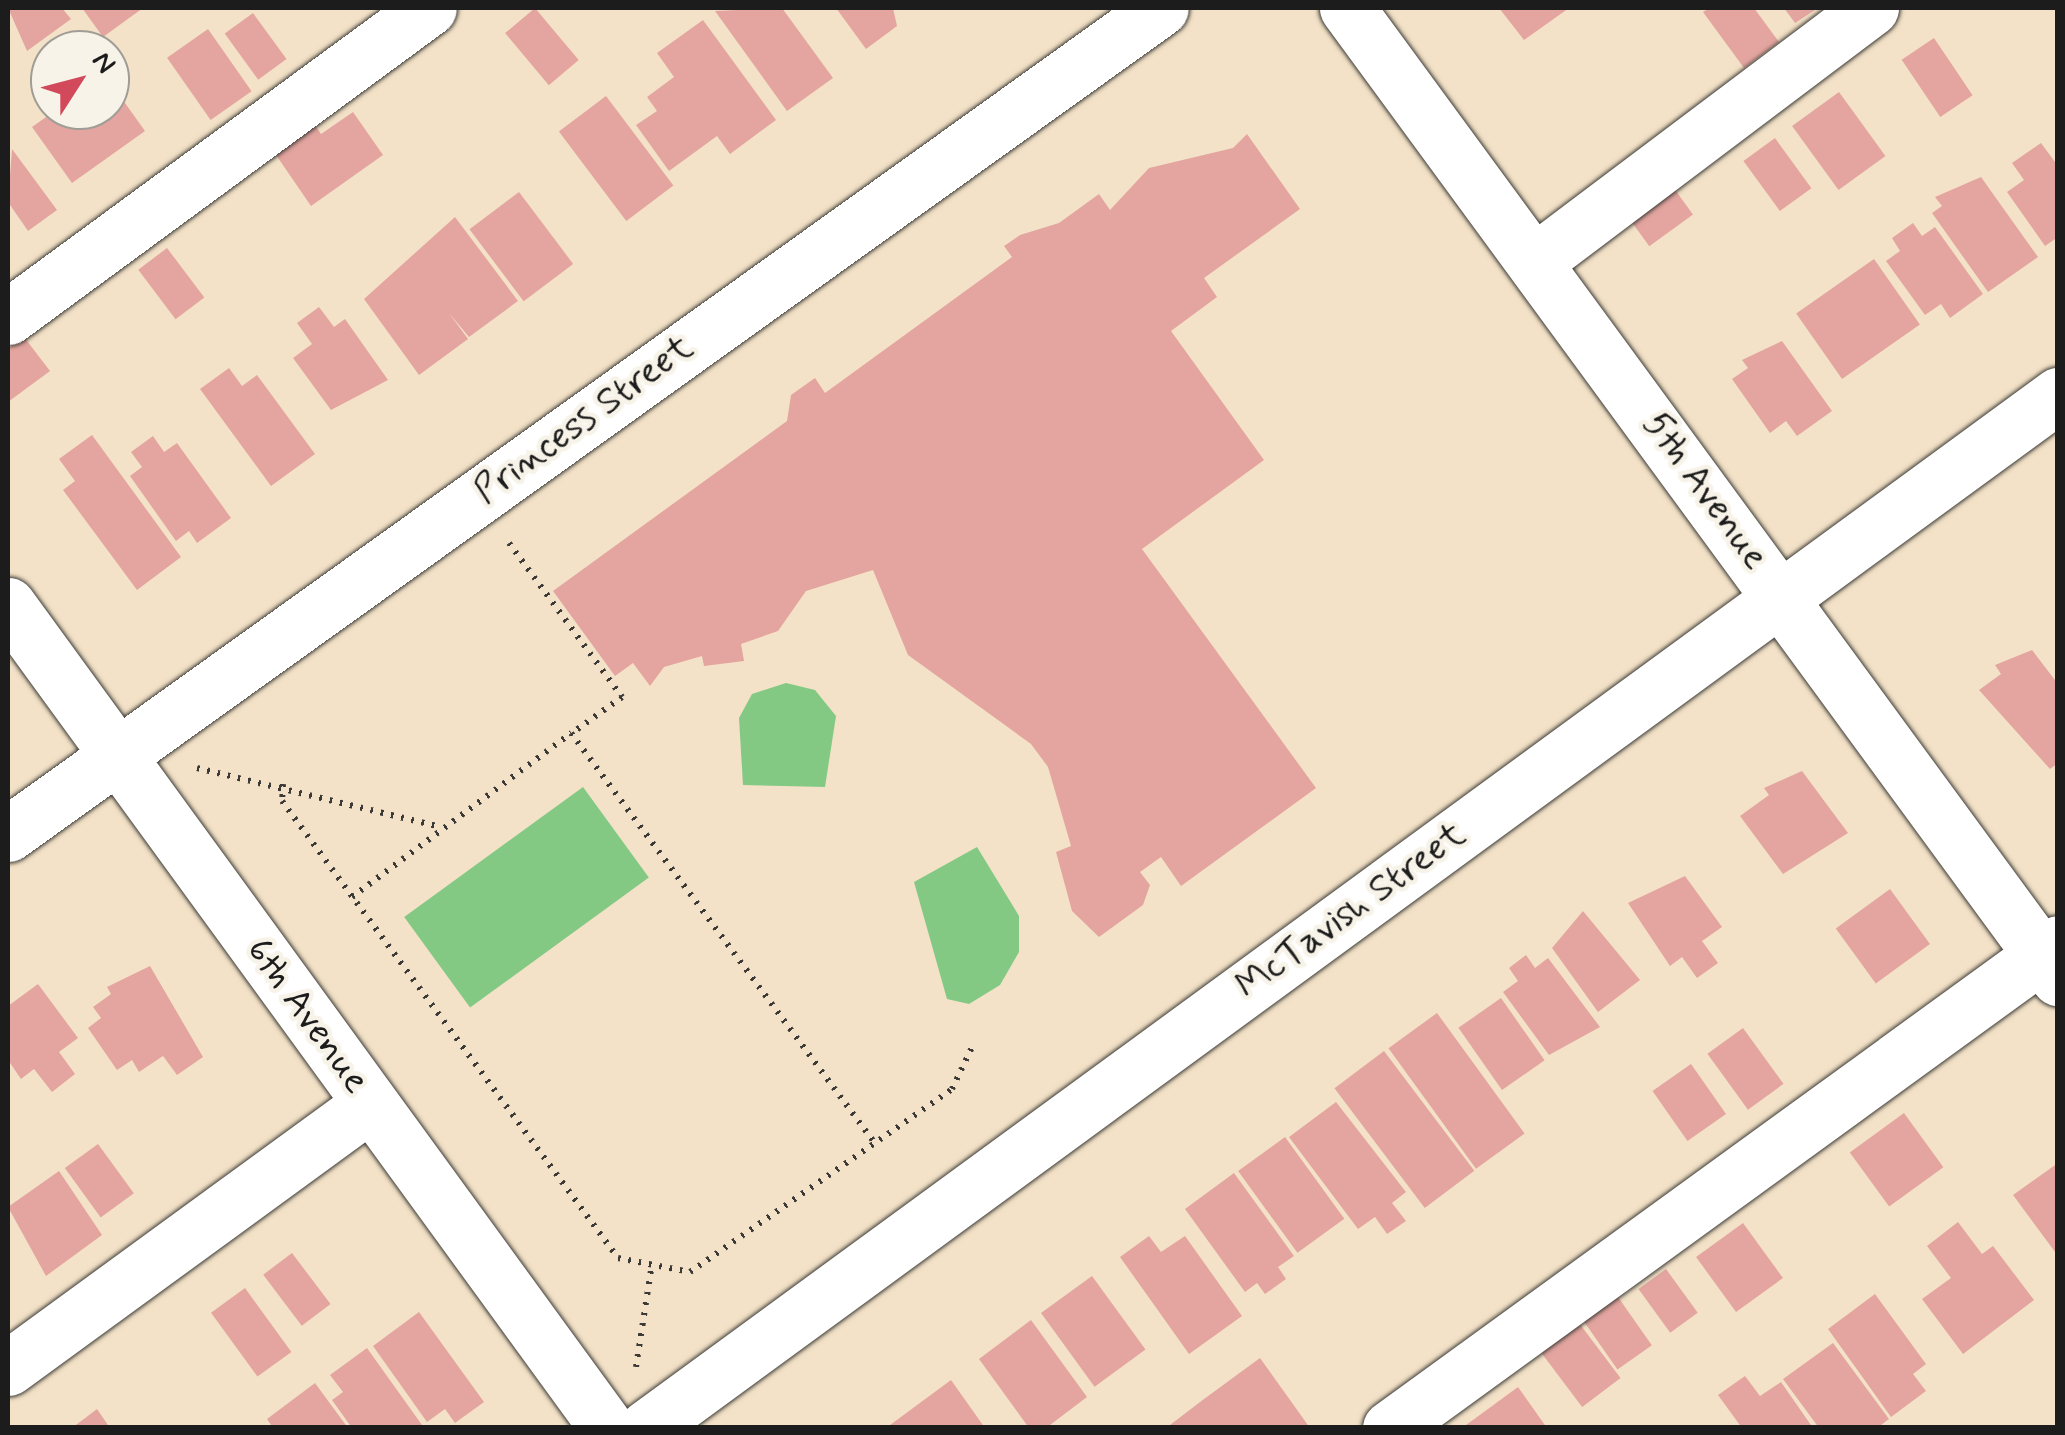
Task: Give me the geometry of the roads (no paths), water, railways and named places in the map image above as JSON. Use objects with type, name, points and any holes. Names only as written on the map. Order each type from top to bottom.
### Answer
[{"type":"street","points":[[8,317],[430,8]]},
{"type":"street","name":"Princess Street","points":[[8,834],[1161,8]]},
{"type":"street","name":"5th Avenue","points":[[1347,8],[1538,259],[1781,597],[2052,958]]},
{"type":"street","points":[[1538,259],[1871,8]]},
{"type":"street","name":"McTavish Street","points":[[640,1402],[1781,597],[2058,395]]},
{"type":"street","name":"6th Avenue","points":[[8,605],[607,1428]]},
{"type":"street","points":[[1390,1428],[2052,958]]},
{"type":"street","points":[[8,1368],[370,1104]]}]
